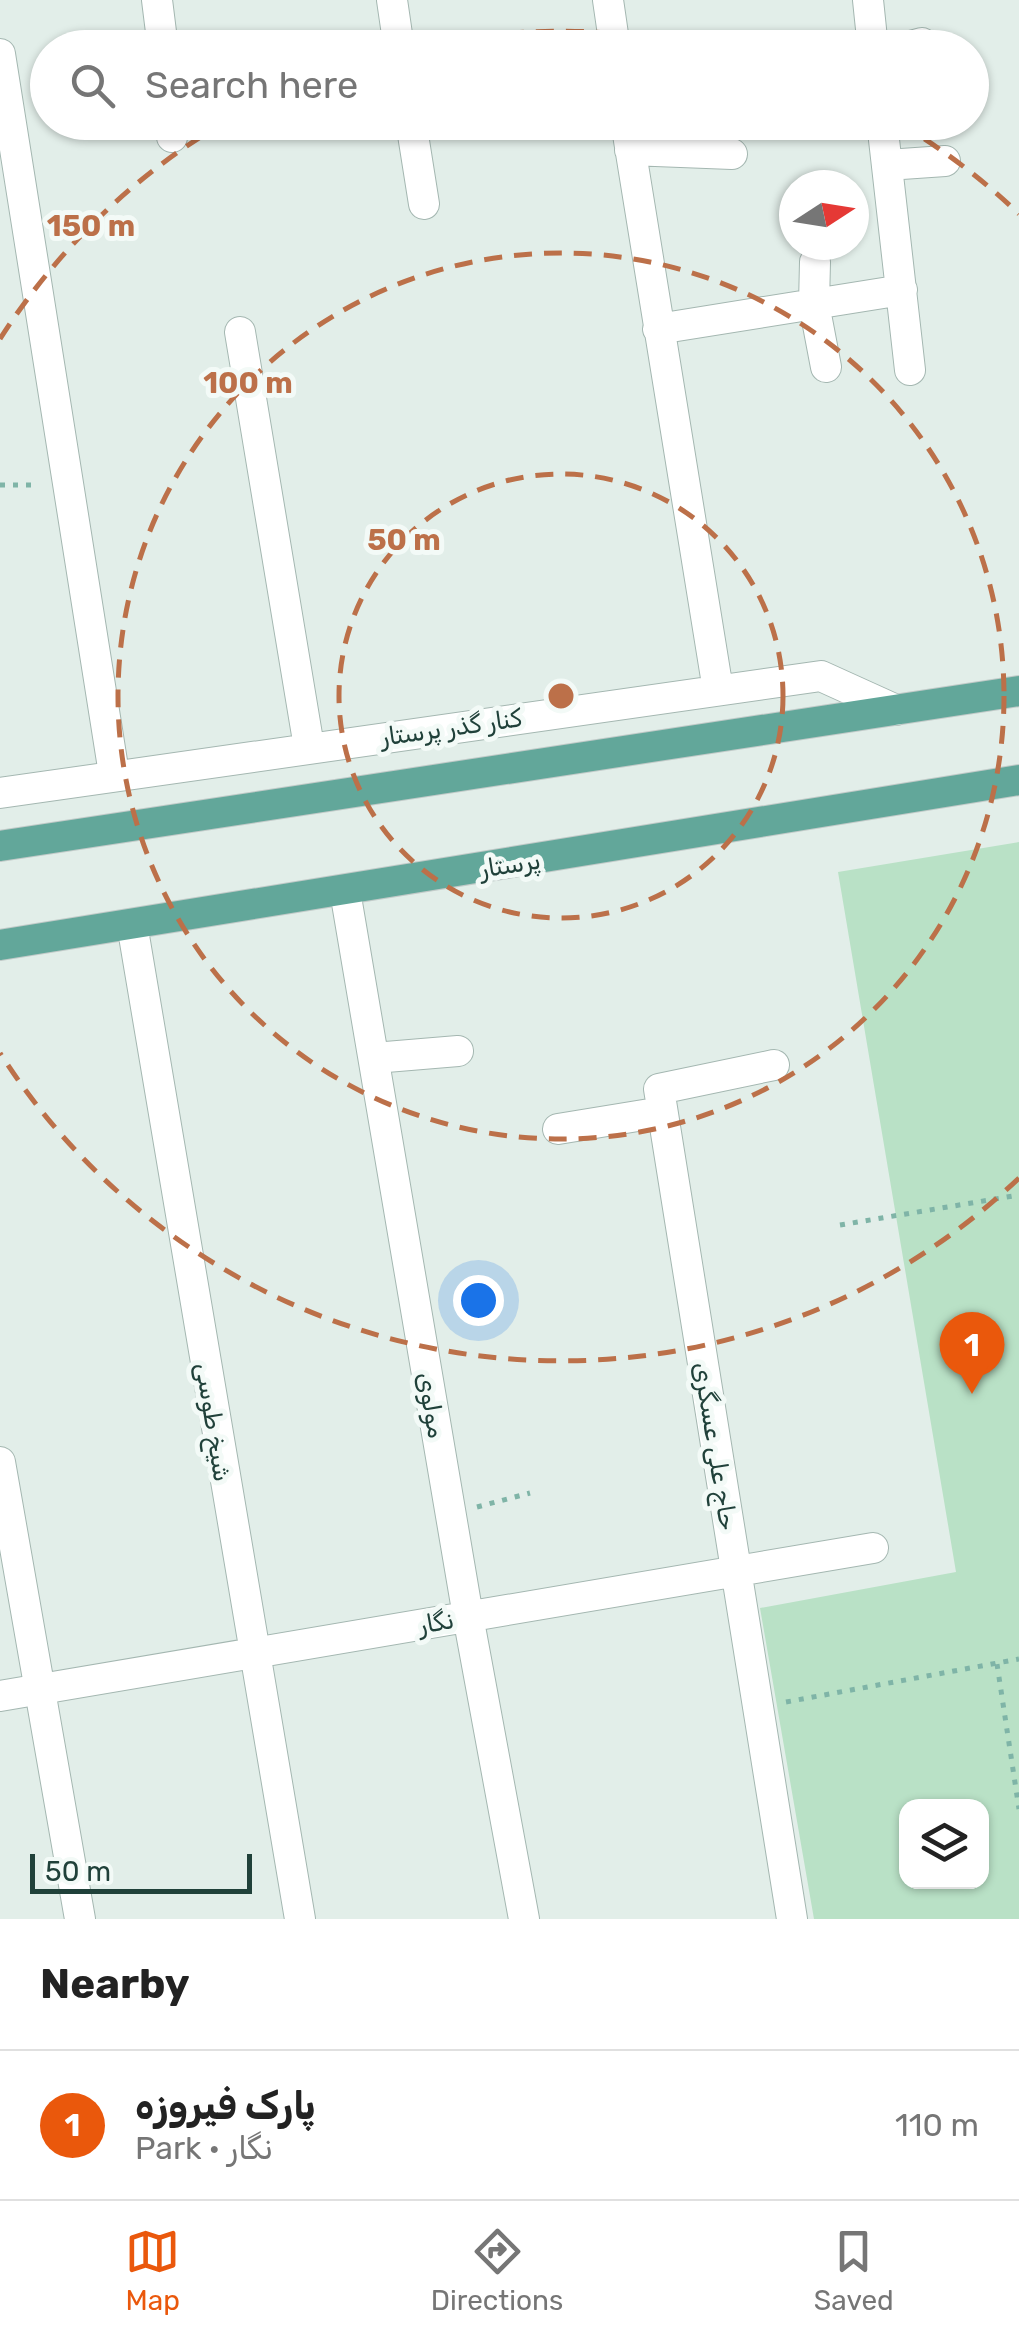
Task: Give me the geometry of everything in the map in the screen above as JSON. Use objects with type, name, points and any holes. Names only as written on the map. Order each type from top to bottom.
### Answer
[{"type":"main road","points":[[0,846],[1019,691]]},
{"type":"main road","name":"پرستار","points":[[0,945],[1019,780]]},
{"type":"street","points":[[158,0],[160,30]]},
{"type":"street","points":[[392,0],[396,30]]},
{"type":"street","points":[[608,0],[612,30]]},
{"type":"street","points":[[868,0],[871,30]]},
{"type":"street","points":[[0,54],[114,774]]},
{"type":"street","points":[[414,140],[424,204]]},
{"type":"street","points":[[629,140],[718,690]]},
{"type":"street","points":[[651,140],[732,154]]},
{"type":"street","points":[[884,140],[910,370]]},
{"type":"street","points":[[887,164],[944,161]]},
{"type":"street","points":[[814,262],[814,304],[826,367]]},
{"type":"street","points":[[658,329],[902,290]]},
{"type":"street","points":[[240,332],[310,747]]},
{"type":"street","name":"کنار گذر پرستار","points":[[0,792],[821,676],[896,710]]},
{"type":"street","name":"مولوی","points":[[346,890],[450,1514],[524,1919]]},
{"type":"street","name":"شیخ طوسی","points":[[132,924],[300,1919]]},
{"type":"street","points":[[374,1058],[458,1051]]},
{"type":"street","points":[[558,1129],[662,1112],[659,1089],[774,1064]]},
{"type":"street","name":"حاج علی عسگری","points":[[662,1112],[792,1919]]},
{"type":"street","points":[[0,1462],[80,1919]]},
{"type":"street","name":"نگار","points":[[0,1696],[873,1548]]},
{"type":"path","points":[[0,485],[67,486]]},
{"type":"path","points":[[840,1225],[1019,1195]]},
{"type":"path","points":[[450,1514],[530,1493]]},
{"type":"path","points":[[758,1706],[1019,1659]]},
{"type":"path","points":[[997,1663],[1019,1809]]},
{"type":"green space","points":[[1019,842],[1019,1919],[814,1919],[760,1608],[956,1572],[838,872]]},
{"type":"place","name":"پارک فیروزه","points":[[972,1394]]}]
